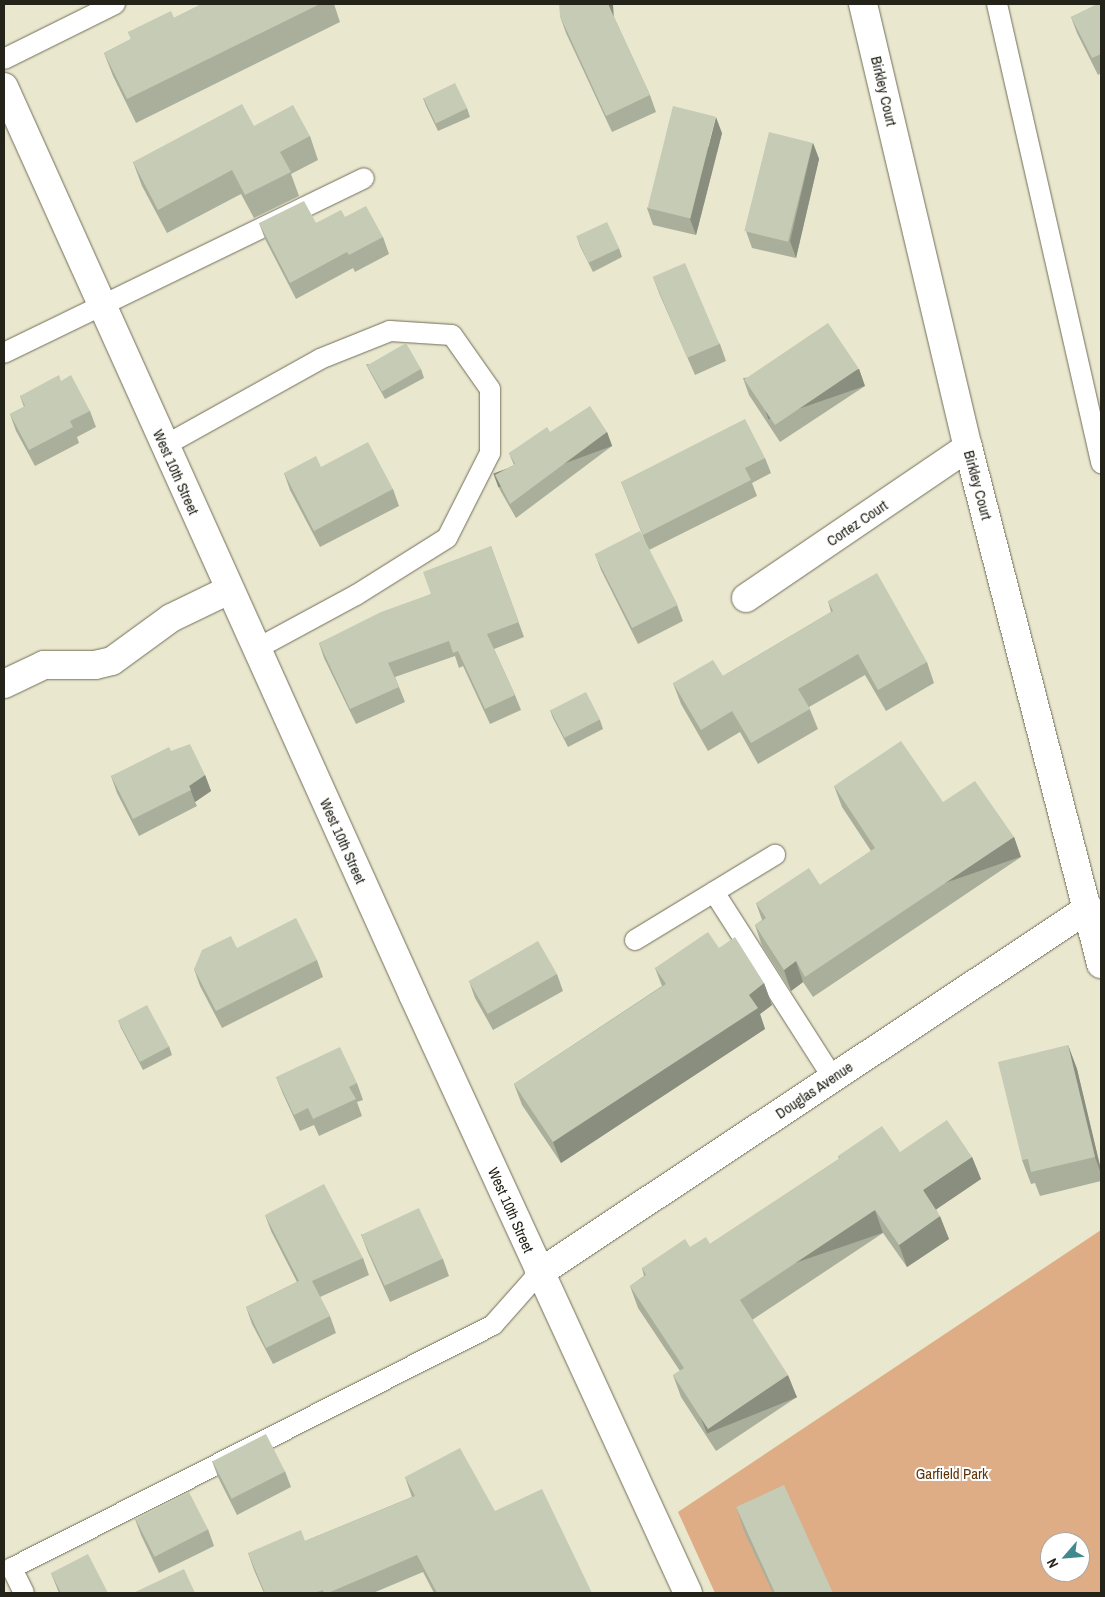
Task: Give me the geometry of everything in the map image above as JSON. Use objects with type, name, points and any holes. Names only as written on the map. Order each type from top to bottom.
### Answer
[{"type":"street","name":"Birkley Court","points":[[863,4],[968,447],[1089,908],[1101,964]]},
{"type":"street","name":"West 10th Street","points":[[4,87],[164,446],[539,1273],[688,1593]]},
{"type":"street","name":"Cortez Court","points":[[746,598],[968,447]]},
{"type":"street","points":[[4,684],[44,666],[95,665],[112,661],[171,618],[230,590]]},
{"type":"street","name":"Douglas Avenue","points":[[539,1273],[1089,908]]},
{"type":"lane","points":[[4,58],[115,4]]},
{"type":"lane","points":[[997,4],[1101,463]]},
{"type":"lane","points":[[4,353],[364,178]]},
{"type":"lane","points":[[164,446],[320,359],[390,332],[452,335],[490,389],[490,453],[447,538],[356,595],[256,649]]},
{"type":"lane","points":[[634,940],[775,855]]},
{"type":"lane","points":[[714,892],[833,1078]]},
{"type":"lane","points":[[24,1593],[12,1568],[493,1324],[539,1273]]},
{"type":"green space","name":"Garfield Park","points":[[1101,1230],[1101,1593],[715,1593],[678,1512]]},
{"type":"building","points":[[202,4],[320,4],[127,99],[104,53],[131,39],[128,32],[171,11],[174,18]]},
{"type":"building","points":[[559,4],[608,4],[650,95],[606,116],[560,16]]},
{"type":"building","points":[[1097,4],[1101,4],[1101,54],[1092,58],[1071,17]]},
{"type":"building","points":[[455,83],[467,108],[436,124],[424,98]]},
{"type":"building","points":[[242,104],[254,126],[293,105],[310,136],[280,152],[291,172],[245,195],[232,170],[158,210],[133,162]]},
{"type":"building","points":[[673,106],[716,117],[690,219],[648,208]]},
{"type":"building","points":[[769,132],[813,143],[788,242],[744,231]]},
{"type":"building","points":[[304,201],[316,223],[341,210],[345,217],[366,206],[383,237],[349,255],[347,252],[290,283],[259,223]]},
{"type":"building","points":[[607,222],[619,248],[588,263],[576,236]]},
{"type":"building","points":[[685,263],[719,344],[687,358],[653,277]]},
{"type":"building","points":[[828,323],[859,369],[775,425],[744,379]]},
{"type":"building","points":[[406,343],[421,369],[382,391],[367,366]]},
{"type":"building","points":[[59,375],[61,381],[71,375],[90,411],[70,421],[73,427],[29,450],[10,414],[25,406],[20,396]]},
{"type":"building","points":[[590,406],[607,432],[510,504],[495,475],[515,464],[509,453],[547,427],[550,432]]},
{"type":"building","points":[[745,419],[765,458],[745,468],[751,480],[643,535],[621,482]]},
{"type":"building","points":[[368,442],[393,489],[314,531],[284,473],[316,456],[321,467]]},
{"type":"building","points":[[640,531],[678,605],[632,628],[595,554]]},
{"type":"building","points":[[491,546],[519,622],[487,634],[515,695],[485,709],[458,651],[453,653],[449,641],[388,663],[399,687],[350,709],[319,643],[381,612],[431,594],[423,572]]},
{"type":"building","points":[[877,573],[927,662],[878,690],[858,654],[798,689],[810,709],[751,743],[732,711],[701,730],[673,683],[713,660],[723,676],[833,611],[828,601]]},
{"type":"building","points":[[586,692],[600,720],[564,738],[550,710]]},
{"type":"building","points":[[901,741],[943,802],[975,781],[1014,837],[805,977],[796,961],[784,970],[755,925],[766,918],[756,903],[809,868],[820,885],[875,848],[834,786]]},
{"type":"building","points":[[190,744],[205,775],[189,786],[191,790],[133,819],[111,776],[169,747],[171,751]]},
{"type":"building","points":[[296,918],[317,960],[216,1011],[194,969],[202,950],[231,936],[237,948]]},
{"type":"building","points":[[708,932],[719,948],[735,937],[764,983],[749,995],[758,1008],[553,1142],[514,1084],[666,984],[655,968]]},
{"type":"building","points":[[538,941],[557,974],[488,1014],[469,981]]},
{"type":"building","points":[[147,1005],[169,1046],[140,1062],[118,1020]]},
{"type":"building","points":[[1068,1045],[1095,1157],[1031,1172],[1028,1159],[1022,1160],[998,1062]]},
{"type":"building","points":[[340,1047],[357,1083],[349,1087],[356,1099],[313,1119],[308,1108],[294,1115],[276,1077]]},
{"type":"building","points":[[947,1120],[972,1157],[923,1190],[940,1216],[899,1245],[875,1210],[740,1300],[788,1375],[708,1429],[673,1375],[684,1368],[630,1286],[646,1275],[642,1268],[685,1239],[690,1247],[706,1237],[710,1244],[840,1158],[838,1156],[882,1126],[900,1152]]},
{"type":"building","points":[[324,1184],[363,1258],[312,1281],[330,1316],[266,1348],[246,1307],[299,1281],[265,1215]]},
{"type":"building","points":[[419,1208],[443,1259],[385,1286],[361,1235]]},
{"type":"building","points":[[266,1434],[285,1471],[232,1499],[213,1461]]},
{"type":"building","points":[[460,1448],[495,1511],[542,1489],[592,1593],[437,1593],[417,1555],[328,1593],[324,1593],[323,1590],[314,1593],[265,1593],[248,1553],[301,1530],[305,1541],[415,1496],[405,1477]]},
{"type":"building","points":[[784,1485],[833,1593],[775,1593],[736,1507]]},
{"type":"building","points":[[189,1492],[208,1529],[155,1557],[136,1519]]},
{"type":"building","points":[[88,1554],[108,1593],[61,1593],[51,1573]]},
{"type":"building","points":[[184,1569],[195,1593],[133,1593]]}]
